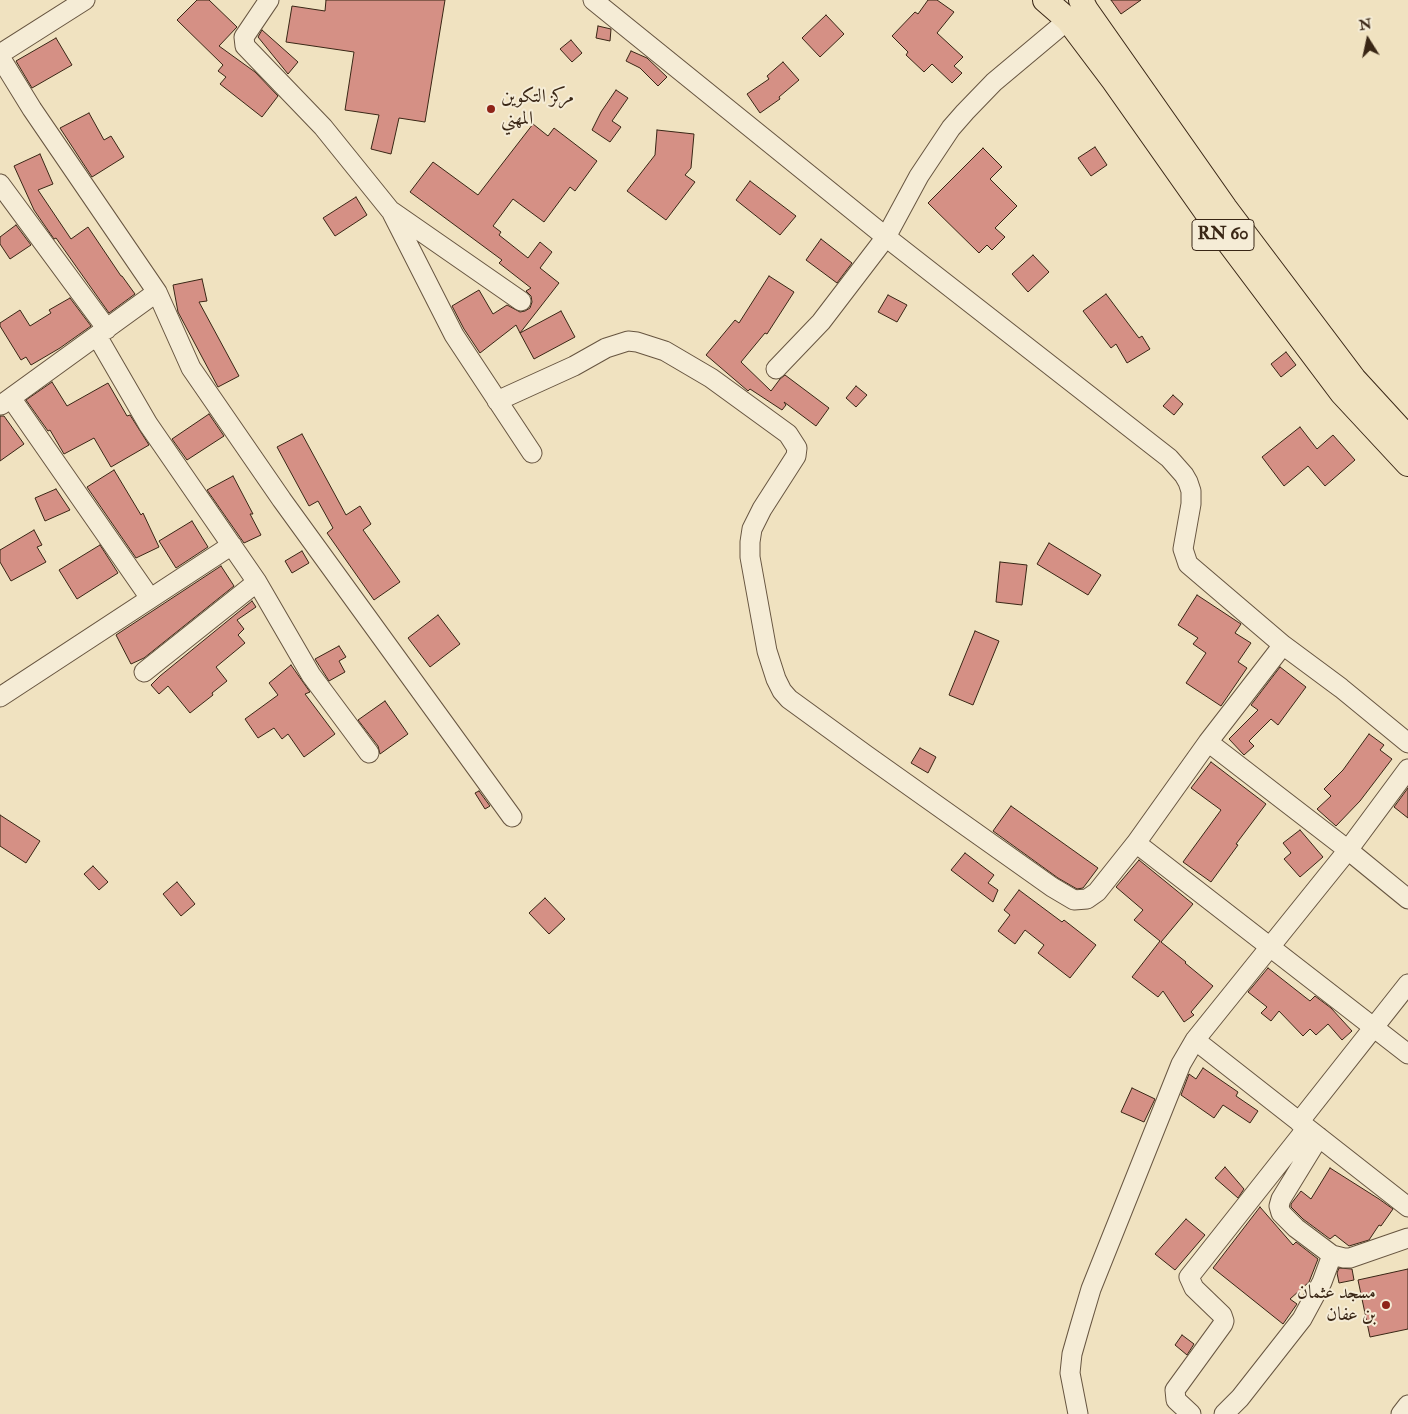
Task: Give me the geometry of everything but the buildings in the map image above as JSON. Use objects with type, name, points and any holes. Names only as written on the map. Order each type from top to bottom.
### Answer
[{"type":"main road","name":"RN 60","points":[[1064,5],[1225,208],[1354,379],[1408,438]]},
{"type":"main road","name":"RN 60","points":[[1064,5],[1114,81],[1212,220],[1342,393],[1408,464]]},
{"type":"street","points":[[0,54],[85,0]]},
{"type":"street","points":[[269,0],[244,36],[245,46],[323,127],[390,210],[454,335],[532,453]]},
{"type":"street","points":[[592,0],[886,237],[1169,458],[1184,475],[1191,491],[1191,504],[1183,549],[1188,564],[1283,644],[1341,688],[1408,743]]},
{"type":"street","points":[[776,369],[822,322],[886,237],[919,176],[951,128],[1064,5]]},
{"type":"street","points":[[0,58],[32,109],[157,292],[191,368],[282,500],[512,817]]},
{"type":"street","points":[[0,184],[102,332],[148,424],[257,582],[311,675],[369,753]]},
{"type":"street","points":[[390,210],[521,301]]},
{"type":"street","points":[[150,598],[5,402],[157,292]]},
{"type":"street","points":[[497,401],[574,366],[606,348],[628,341],[643,343],[665,351],[687,363],[788,434],[797,448],[796,456],[762,509],[752,529],[750,542],[750,557],[767,651],[782,691],[790,700],[866,755],[1052,887],[1074,900],[1087,899],[1097,892],[1136,843],[1208,742],[1283,644]]},
{"type":"street","points":[[0,697],[232,545]]},
{"type":"street","points":[[144,672],[257,582]]},
{"type":"street","points":[[1208,742],[1408,899]]},
{"type":"street","points":[[1078,1414],[1070,1373],[1072,1354],[1091,1290],[1177,1072],[1195,1040],[1348,850],[1408,769]]},
{"type":"street","points":[[1136,843],[1408,1054]]},
{"type":"street","points":[[1191,1414],[1179,1404],[1174,1396],[1175,1390],[1224,1321],[1222,1315],[1194,1288],[1189,1277],[1308,1129],[1374,1027],[1408,984]]},
{"type":"street","points":[[1195,1040],[1408,1207]]},
{"type":"street","points":[[1308,1129],[1293,1176],[1281,1199],[1279,1206],[1281,1213],[1296,1228],[1332,1254],[1344,1258],[1350,1258],[1408,1238]]},
{"type":"street","points":[[1224,1414],[1240,1398],[1302,1319],[1322,1282],[1332,1254]]},
{"type":"street","points":[[1401,1414],[1408,1405]]},
{"type":"place","name":"مركز التكوين المهني","points":[[491,109]]},
{"type":"place","name":"مسجد عثمان بن عفان","points":[[1386,1305]]}]
